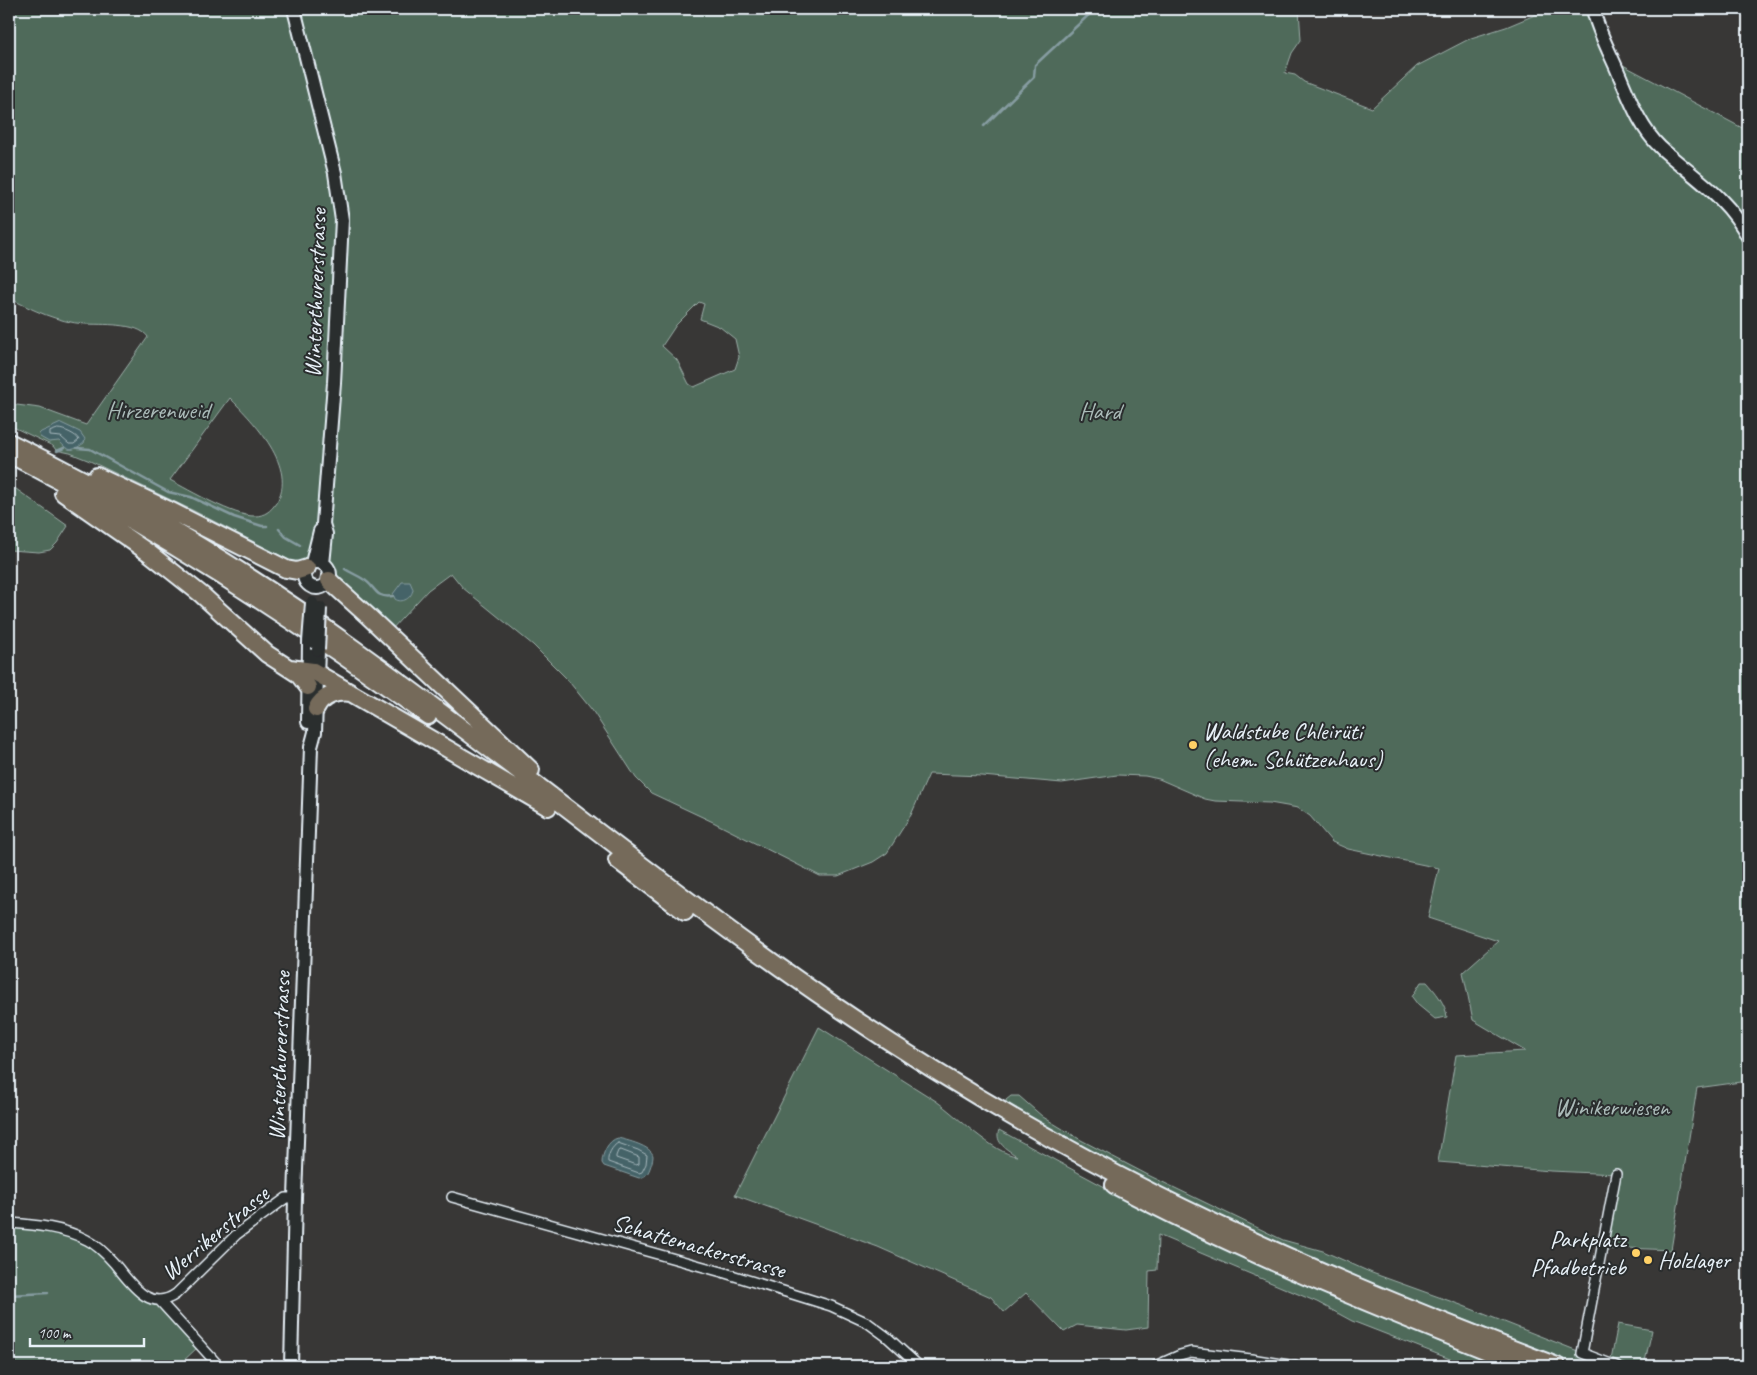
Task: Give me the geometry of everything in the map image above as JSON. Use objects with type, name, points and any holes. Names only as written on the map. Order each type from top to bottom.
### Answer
[{"type":"highway","points":[[9,440],[97,476],[286,569],[298,571],[314,565]]},
{"type":"highway","points":[[9,440],[115,497],[224,562],[300,611],[400,681],[730,931],[836,1006],[919,1061],[1021,1122],[1128,1180],[1246,1237],[1335,1277],[1556,1366]]},
{"type":"highway","points":[[9,454],[88,495],[152,532],[294,621],[403,698],[659,893],[792,989],[917,1072],[1005,1125],[1160,1209],[1252,1253],[1419,1324],[1525,1366]]},
{"type":"highway","points":[[9,458],[101,518],[149,553],[202,596],[267,654],[288,667],[351,693],[548,807]]},
{"type":"highway","points":[[321,584],[336,587],[504,744],[582,820]]},
{"type":"highway","points":[[316,710],[320,702],[327,697],[340,692],[351,693]]},
{"type":"main road","name":"Winterthurerstrasse","points":[[294,9],[335,172],[342,236],[333,401],[323,524],[326,534],[314,565],[305,578],[321,584]]},
{"type":"main road","points":[[1593,9],[1633,105],[1651,137],[1715,194],[1739,221],[1748,237]]},
{"type":"main road","name":"Winterthurerstrasse","points":[[311,747],[308,732],[316,606],[321,584],[330,572],[314,565]]},
{"type":"main road","name":"Winterthurerstrasse","points":[[291,1366],[294,1198],[311,747],[315,732],[316,710],[311,677]]},
{"type":"street","points":[[1616,1174],[1582,1353],[1616,1366]]},
{"type":"street","name":"Schattenackerstrasse","points":[[452,1197],[722,1272],[831,1306],[868,1323],[920,1366]]},
{"type":"street","name":"Werrikerstrasse","points":[[9,1223],[54,1228],[88,1240],[105,1254],[137,1290],[145,1296],[159,1300],[171,1298],[236,1235],[286,1198],[294,1198]]},
{"type":"street","points":[[159,1300],[219,1366]]},
{"type":"street","points":[[1155,1366],[1180,1354],[1191,1352],[1295,1366]]},
{"type":"green space","name":"Hard","points":[[9,9],[1299,9],[1301,40],[1292,53],[1285,73],[1295,75],[1304,82],[1372,108],[1417,66],[1471,38],[1506,27],[1549,9],[1593,9],[1621,64],[1748,131],[1748,1081],[1697,1088],[1671,1250],[1627,1248],[1603,1250],[1616,1174],[1438,1162],[1456,1055],[1525,1051],[1473,1020],[1463,972],[1498,941],[1428,918],[1439,868],[1348,849],[1332,842],[1310,816],[1298,808],[1270,803],[1205,799],[1159,779],[1145,776],[1117,775],[1062,783],[982,776],[929,774],[911,815],[887,853],[873,862],[838,876],[820,876],[651,793],[636,778],[592,710],[566,678],[533,645],[463,588],[451,573],[428,590],[390,631],[335,577],[332,564],[326,566],[293,562],[192,510],[90,461],[56,450],[53,446],[9,425],[9,404],[40,408],[86,425],[148,337],[136,329],[119,325],[75,323],[55,318],[9,298]],"holes":[[[699,302],[704,304],[700,319],[720,327],[735,339],[739,357],[735,369],[694,387],[689,384],[677,360],[662,346],[676,325]],[[230,398],[261,432],[278,460],[282,475],[282,489],[276,503],[270,511],[261,515],[246,515],[236,512],[170,480]]]},
{"type":"green space","points":[[9,484],[68,526],[50,550],[39,552],[9,550]]},
{"type":"green space","points":[[1421,982],[1427,982],[1437,994],[1445,1007],[1447,1017],[1435,1019],[1418,1005],[1412,997]]},
{"type":"green space","points":[[819,1027],[936,1101],[997,1149],[1017,1156],[1006,1149],[1000,1142],[998,1139],[999,1130],[1129,1200],[1505,1366],[1468,1366],[1352,1321],[1317,1302],[1158,1235],[1157,1270],[1149,1271],[1148,1327],[1126,1330],[1077,1325],[1064,1332],[1026,1293],[1004,1312],[991,1297],[878,1247],[735,1195]]},
{"type":"green space","points":[[1011,1096],[1019,1096],[1043,1117],[1081,1140],[1148,1175],[1283,1240],[1323,1251],[1372,1273],[1461,1305],[1616,1366],[1581,1366],[1367,1284],[1230,1223],[1094,1155],[1007,1106],[1006,1100]]},
{"type":"green space","points":[[9,1223],[25,1224],[88,1240],[200,1345],[178,1366],[9,1366]]},
{"type":"green space","points":[[1618,1324],[1652,1330],[1644,1366],[1630,1366],[1611,1359]]},
{"type":"water","points":[[61,423],[80,432],[85,439],[84,443],[70,450],[59,441],[49,442],[40,437],[39,434],[41,432]]},
{"type":"water","points":[[402,582],[410,582],[413,589],[409,597],[401,601],[395,599],[393,594]]},
{"type":"water","points":[[618,1138],[638,1144],[652,1152],[652,1162],[645,1176],[639,1178],[604,1166],[602,1159],[606,1148],[611,1141]]},
{"type":"waterway","points":[[984,126],[1034,77],[1035,65],[1095,9]]},
{"type":"waterway","points":[[57,451],[64,448]]},
{"type":"waterway","points":[[77,448],[90,449],[168,492],[191,497],[234,517],[267,526]]},
{"type":"waterway","points":[[279,529],[286,537],[300,545]]},
{"type":"waterway","points":[[345,569],[367,582],[382,596],[393,596]]},
{"type":"waterway","points":[[9,1295],[48,1293]]},
{"type":"place","name":"Waldstube Chleirüti (ehem. Schützenhaus)","points":[[1193,745]]},
{"type":"place","name":"Parkplatz Pfadbetrieb","points":[[1636,1253]]},
{"type":"place","name":"Holzlager","points":[[1648,1260]]},
{"type":"park label","name":"Hirzerenweid","points":[[158,410]]},
{"type":"park label","name":"Winikerwiesen","points":[[1612,1107]]}]
